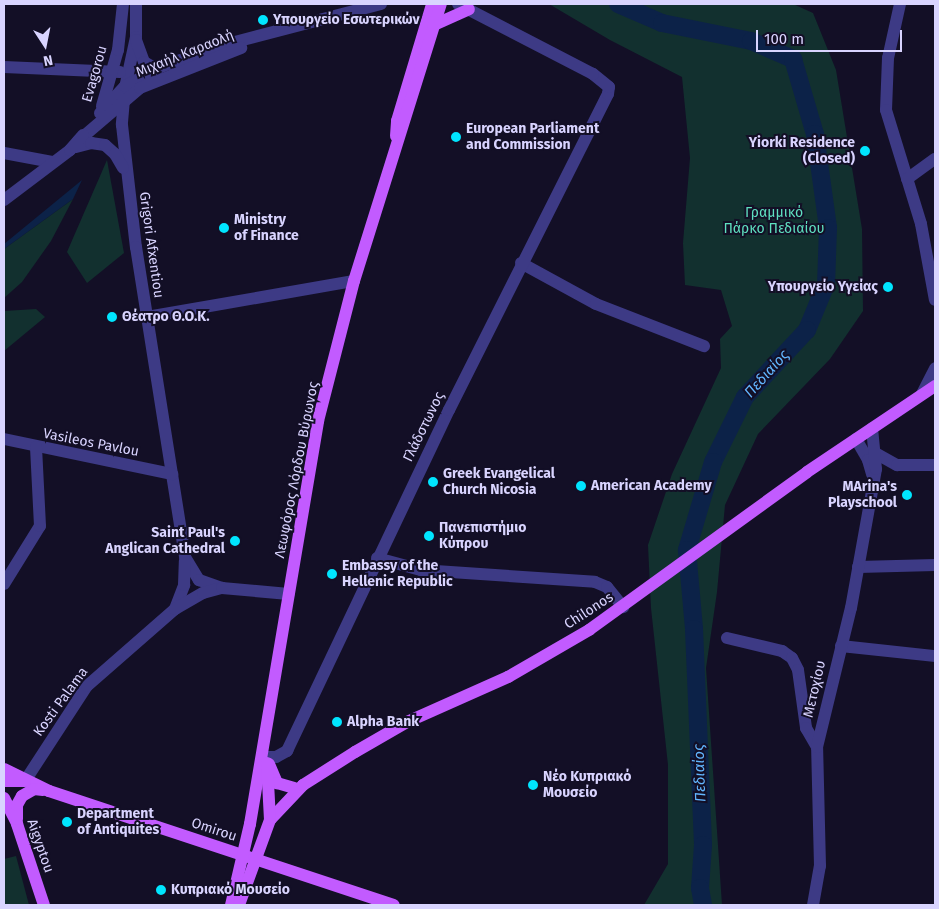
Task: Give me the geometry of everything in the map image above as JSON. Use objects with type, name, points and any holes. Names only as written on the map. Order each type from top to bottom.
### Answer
[{"type":"main road","name":"Λεωφόρος Λόρδου Βύρωνος","points":[[395,145],[397,121],[432,4]]},
{"type":"main road","name":"Λεωφόρος Λόρδου Βύρωνος","points":[[231,905],[241,854],[250,824],[318,420],[354,281],[395,145],[406,123],[441,4]]},
{"type":"main road","points":[[436,24],[464,7]]},
{"type":"main road","points":[[872,428],[935,386]]},
{"type":"main road","name":"Chilonos","points":[[250,824],[269,803],[407,722],[508,677],[555,651],[643,594],[723,533],[872,428]]},
{"type":"main road","name":"Λεωφόρος Λόρδου Βύρωνος","points":[[239,905],[270,820],[267,757],[268,718]]},
{"type":"main road","points":[[267,757],[277,783],[298,786]]},
{"type":"main road","name":"Omirou","points":[[4,769],[25,781],[49,791],[394,905]]},
{"type":"main road","points":[[4,781],[25,781]]},
{"type":"main road","points":[[270,820],[298,786]]},
{"type":"main road","points":[[17,824],[17,804],[22,796],[34,789],[49,791]]},
{"type":"main road","name":"Aigyptou","points":[[4,798],[17,824],[44,905]]},
{"type":"street","name":"Evagorou","points":[[4,200],[74,145],[100,113],[113,73],[123,4]]},
{"type":"street","name":"Grigori Afxentiou","points":[[136,4],[135,43],[124,93],[126,179],[185,557],[199,580],[222,588]]},
{"type":"street","name":"Μιχαήλ Καραολή","points":[[100,113],[156,69],[231,43],[290,30],[382,4]]},
{"type":"street","points":[[900,4],[885,90],[889,127],[907,179],[934,276],[935,300]]},
{"type":"street","name":"Γλάδστωνος","points":[[267,757],[276,757],[287,751],[377,558],[521,263],[606,101],[609,87],[593,74],[464,7]]},
{"type":"street","name":"Μιχαήλ Καραολή","points":[[74,145],[96,128],[124,93],[163,76],[290,30]]},
{"type":"street","points":[[4,67],[113,73],[123,68],[135,43]]},
{"type":"street","points":[[135,43],[142,58],[156,69]]},
{"type":"street","points":[[74,145],[91,142],[105,144],[119,159],[126,179]]},
{"type":"street","points":[[4,153],[52,162]]},
{"type":"street","points":[[907,179],[935,159]]},
{"type":"street","points":[[521,263],[596,304],[704,346]]},
{"type":"street","points":[[147,317],[354,281]]},
{"type":"street","points":[[920,396],[935,368]]},
{"type":"street","name":"Μετοχίου","points":[[813,905],[820,866],[817,747],[858,566],[873,482],[877,454],[872,428]]},
{"type":"street","name":"Μετοχίου","points":[[856,438],[868,460],[873,482]]},
{"type":"street","name":"Vasileos Pavlou","points":[[4,439],[172,474]]},
{"type":"street","points":[[6,576],[40,526],[36,447]]},
{"type":"street","points":[[877,454],[897,465],[935,465]]},
{"type":"street","name":"Kosti Palama","points":[[175,609],[184,585],[185,557]]},
{"type":"street","points":[[377,558],[421,570],[595,582],[606,587],[623,607]]},
{"type":"street","points":[[858,566],[935,565]]},
{"type":"street","name":"Kosti Palama","points":[[25,781],[87,686],[175,609],[203,593],[222,588],[289,594]]},
{"type":"street","points":[[727,638],[782,651],[792,658],[798,670],[806,728],[817,747]]},
{"type":"street","points":[[841,646],[935,656]]},
{"type":"green space","name":"Γραμμικό Πάρκο Πεδιαίου","points":[[549,4],[793,4],[813,13],[836,70],[862,229],[863,311],[830,359],[758,434],[725,505],[717,592],[706,668],[722,905],[644,905],[668,864],[668,765],[651,608],[648,545],[672,474],[721,368],[720,339],[732,326],[721,290],[685,285],[683,243],[690,158],[682,77],[610,40]]},
{"type":"green space","points":[[107,160],[124,253],[87,283],[67,252]]},
{"type":"green space","points":[[73,199],[51,241],[22,282],[4,298],[4,249]]},
{"type":"green space","points":[[36,309],[45,317],[4,351],[4,311]]},
{"type":"green space","points":[[16,856],[29,905],[4,905],[4,859]]},
{"type":"water","points":[[82,180],[73,199],[4,249],[4,244]]},
{"type":"waterway","name":"Πεδιαίος","points":[[618,4],[662,23],[751,41],[793,59],[815,134],[828,228],[826,284],[807,330],[745,397],[713,462],[687,550],[694,629],[703,845],[700,888],[703,905]]},
{"type":"place","name":"Υπουργείο Εσωτερικών","points":[[263,20]]},
{"type":"place","name":"European Parliament and Commission","points":[[456,137]]},
{"type":"place","name":"Yiorki Residence (Closed)","points":[[865,151]]},
{"type":"place","name":"Ministry of Finance","points":[[224,228]]},
{"type":"place","name":"Υπουργείο Υγείας","points":[[888,287]]},
{"type":"place","name":"Θέατρο Θ.Ο.Κ.","points":[[112,317]]},
{"type":"place","name":"Greek Evangelical Church Nicosia","points":[[433,482]]},
{"type":"place","name":"American Academy","points":[[581,486]]},
{"type":"place","name":"MArina's Playschool","points":[[907,495]]},
{"type":"place","name":"Πανεπιστήμιο Κύπρου","points":[[429,536]]},
{"type":"place","name":"Saint Paul's Anglican Cathedral","points":[[235,541]]},
{"type":"place","name":"Embassy of the Hellenic Republic","points":[[332,574]]},
{"type":"place","name":"Alpha Bank","points":[[337,722]]},
{"type":"place","name":"Νέο Κυπριακό Μουσείο","points":[[533,785]]},
{"type":"place","name":"Department of Antiquites","points":[[67,822]]},
{"type":"place","name":"Κυπριακό Μουσείο","points":[[161,890]]}]
